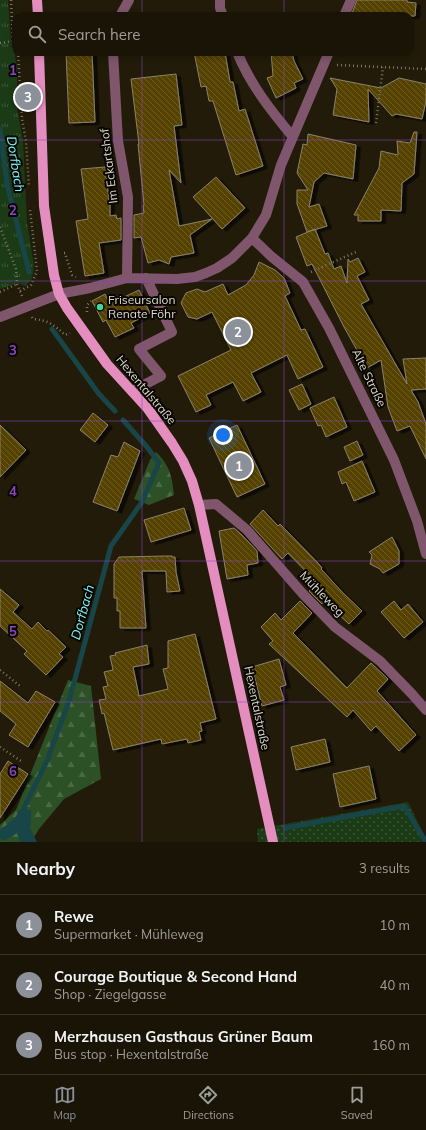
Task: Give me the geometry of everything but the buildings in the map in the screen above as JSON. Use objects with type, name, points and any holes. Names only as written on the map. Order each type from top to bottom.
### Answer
[{"type":"main road","points":[[37,0],[38,12]]},
{"type":"main road","name":"Hexentalstraße","points":[[39,56],[44,206],[54,275],[59,294],[106,364],[132,391],[164,431],[183,461],[192,480],[199,505],[273,842]]},
{"type":"street","points":[[122,12],[129,0]]},
{"type":"street","points":[[220,0],[220,8],[222,12]]},
{"type":"street","points":[[346,12],[351,0]]},
{"type":"street","name":"Im Eckartshof","points":[[113,56],[118,141],[128,197],[127,278]]},
{"type":"street","points":[[239,56],[256,88],[277,118],[293,137]]},
{"type":"street","points":[[0,317],[59,294],[90,288],[127,278],[177,279],[195,276],[217,268],[232,258],[252,238],[266,214],[281,165],[327,56]]},
{"type":"street","name":"Alte Straße","points":[[252,238],[272,257],[303,282],[329,328],[394,460],[417,521],[426,554]]},
{"type":"street","points":[[132,391],[161,376],[139,349],[172,332],[146,278]]},
{"type":"street","name":"Mühleweg","points":[[199,505],[216,504],[247,530],[303,594],[335,626],[380,662],[426,710]]},
{"type":"path","points":[[11,0],[12,14]]},
{"type":"path","points":[[0,43],[12,41]]},
{"type":"path","points":[[18,56],[29,194]]},
{"type":"path","points":[[332,64],[426,69]]},
{"type":"path","points":[[376,123],[383,67]]},
{"type":"path","points":[[20,291],[31,285],[37,271],[30,210]]},
{"type":"path","points":[[0,227],[16,269],[17,284],[26,307]]},
{"type":"path","points":[[308,273],[356,252]]},
{"type":"path","points":[[0,292],[17,284]]},
{"type":"path","points":[[0,670],[20,686]]},
{"type":"path","points":[[0,747],[21,761]]},
{"type":"green space","points":[[0,0],[8,0],[12,56],[15,56],[17,66],[17,108],[23,141],[27,222],[34,266],[32,279],[25,286],[18,283],[0,289]]},
{"type":"green space","points":[[156,452],[161,457],[170,472],[174,495],[149,505],[134,499],[150,460]]},
{"type":"green space","points":[[68,680],[91,686],[101,779],[64,799],[39,829],[31,842],[0,842],[0,825],[16,810]]},
{"type":"green space","points":[[408,802],[424,835],[422,842],[258,842],[257,829]]},
{"type":"water","points":[[20,809],[31,810],[30,828],[37,842],[20,842],[17,833],[4,841],[0,838],[0,830],[15,818]]},
{"type":"waterway","name":"Dorfbach","points":[[0,129],[7,184],[29,272]]},
{"type":"waterway","name":"Dorfbach","points":[[52,329],[99,394],[115,411]]},
{"type":"waterway","name":"Dorfbach","points":[[23,814],[25,806],[47,761],[69,701],[111,546],[142,502],[159,463],[123,420]]},
{"type":"waterway","points":[[285,828],[404,806],[426,842]]},
{"type":"place","name":"Merzhausen Gasthaus Grüner Baum","points":[[28,97]]},
{"type":"place","name":"Friseursalon Renate Föhr","points":[[100,307]]},
{"type":"place","name":"Courage Boutique & Second Hand","points":[[238,332]]},
{"type":"place","name":"Rewe","points":[[239,466]]}]
